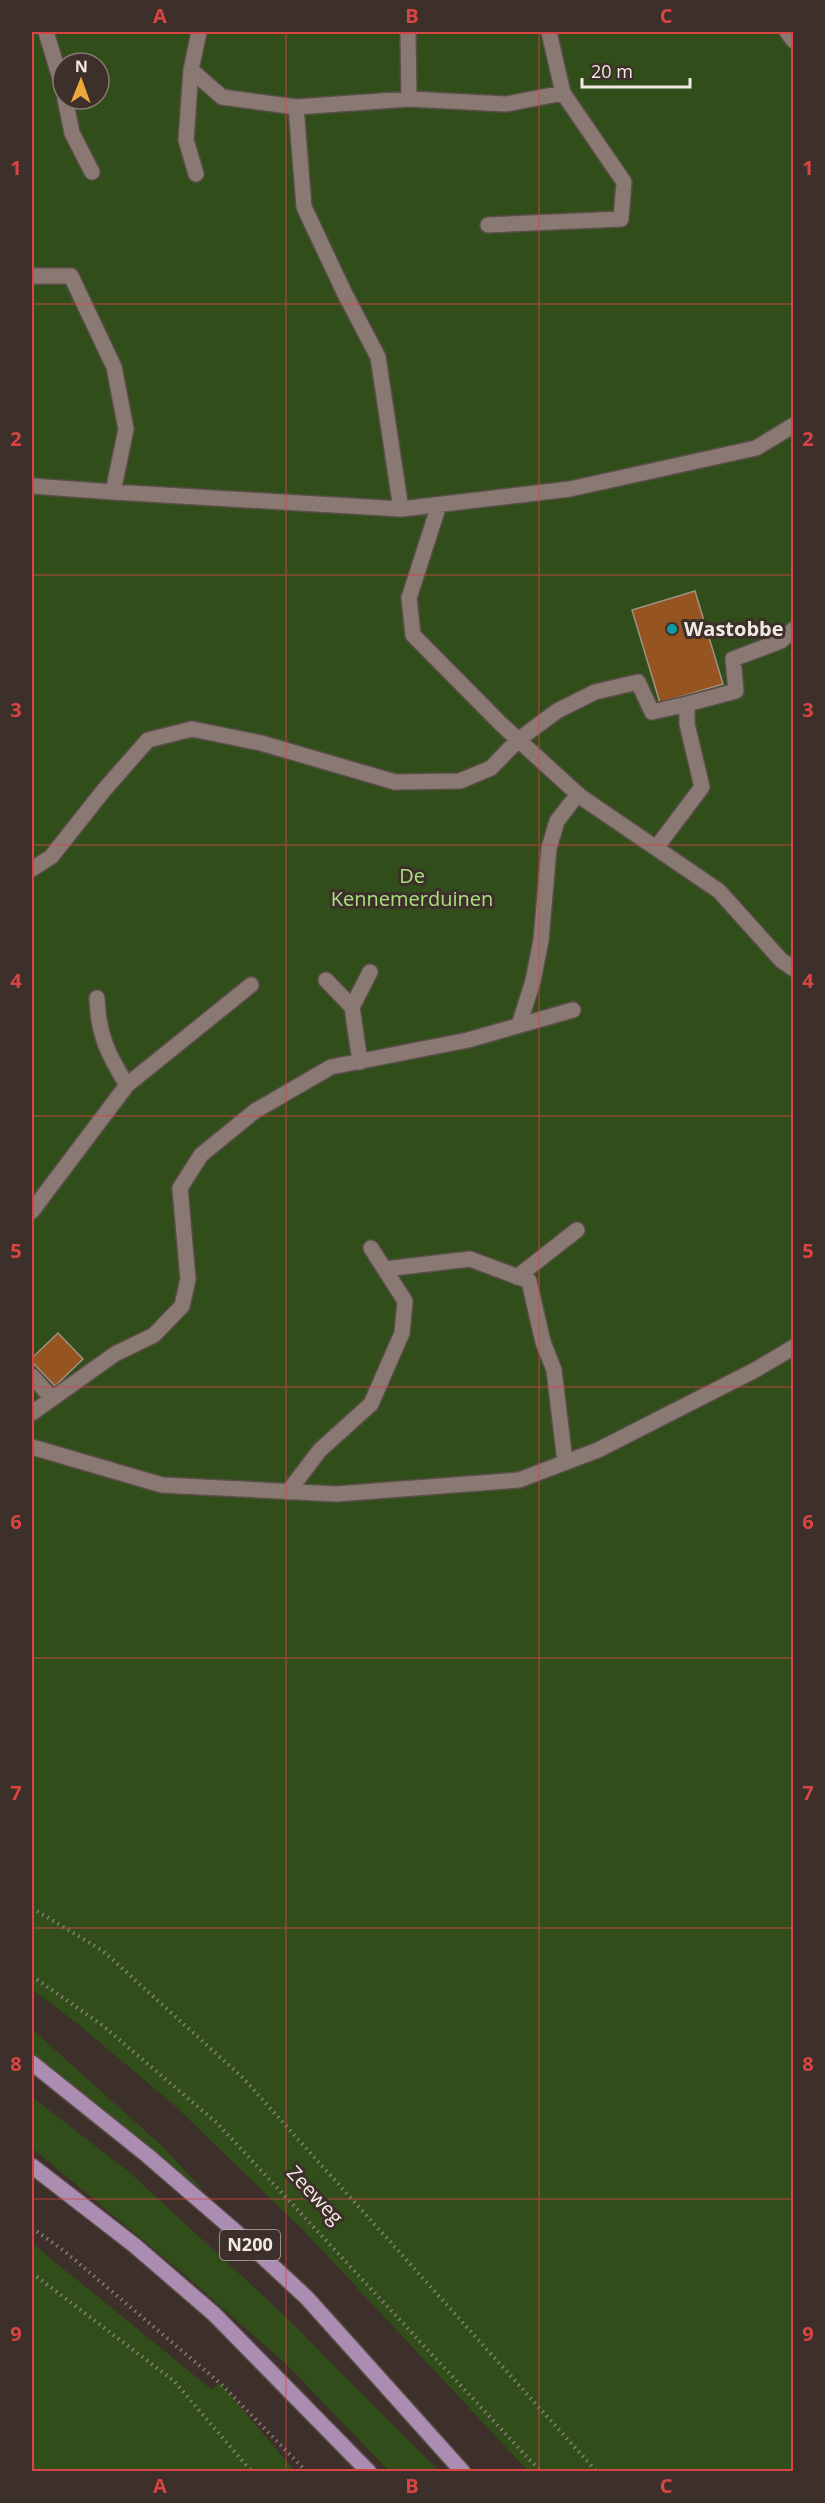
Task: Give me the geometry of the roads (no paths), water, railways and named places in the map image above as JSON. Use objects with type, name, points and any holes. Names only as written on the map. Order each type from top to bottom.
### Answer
[{"type":"main road","name":"N200","points":[[32,2063],[148,2156],[236,2232],[307,2298],[463,2472]]},
{"type":"main road","points":[[32,2166],[134,2245],[214,2314],[369,2472]]},
{"type":"lane","points":[[46,32],[52,51]]},
{"type":"lane","points":[[196,174],[186,140],[191,70],[199,32]]},
{"type":"lane","points":[[408,32],[409,99]]},
{"type":"lane","points":[[488,225],[621,219],[624,182],[563,93],[549,32]]},
{"type":"lane","points":[[786,32],[794,41]]},
{"type":"lane","points":[[191,70],[222,96],[296,107],[409,99],[506,104],[563,93]]},
{"type":"lane","points":[[296,107],[304,207],[378,357],[401,509]]},
{"type":"lane","points":[[67,111],[72,133],[92,172]]},
{"type":"lane","points":[[32,276],[72,276],[114,367],[126,429],[113,492]]},
{"type":"lane","points":[[32,486],[401,509],[570,489],[756,448],[794,425]]},
{"type":"lane","points":[[439,505],[409,598],[413,635],[518,740],[578,794],[719,891],[781,960],[794,969]]},
{"type":"lane","points":[[32,869],[51,856],[148,740],[192,729],[261,743],[395,782],[460,781],[491,768],[518,740],[556,711],[595,692],[638,682],[652,712],[736,691],[733,659],[781,641],[794,629]]},
{"type":"lane","points":[[656,848],[702,787],[687,724],[687,704]]},
{"type":"lane","points":[[519,1025],[533,981],[541,940],[549,848],[557,821],[578,794]]},
{"type":"lane","points":[[360,1062],[352,1007],[370,972]]},
{"type":"lane","points":[[326,980],[352,1007]]},
{"type":"lane","points":[[32,1212],[127,1085],[251,985]]},
{"type":"lane","points":[[97,998],[98,1023],[109,1057],[127,1085]]},
{"type":"lane","points":[[32,1413],[51,1397],[115,1354],[154,1335],[182,1306],[188,1279],[180,1188],[201,1155],[255,1111],[331,1067],[468,1040],[573,1010]]},
{"type":"lane","points":[[517,1277],[577,1230]]},
{"type":"lane","points":[[288,1492],[320,1450],[371,1404],[402,1333],[405,1300],[371,1248]]},
{"type":"lane","points":[[385,1269],[470,1259],[529,1281],[543,1342],[554,1370],[566,1462]]},
{"type":"lane","points":[[32,1447],[162,1485],[336,1494],[519,1480],[598,1450],[757,1369],[794,1347]]},
{"type":"lane","points":[[32,1376],[51,1397]]},
{"type":"place","name":"Wastobbe","points":[[672,629]]},
{"type":"park label","name":"De Kennemerduinen","points":[[412,888]]}]
